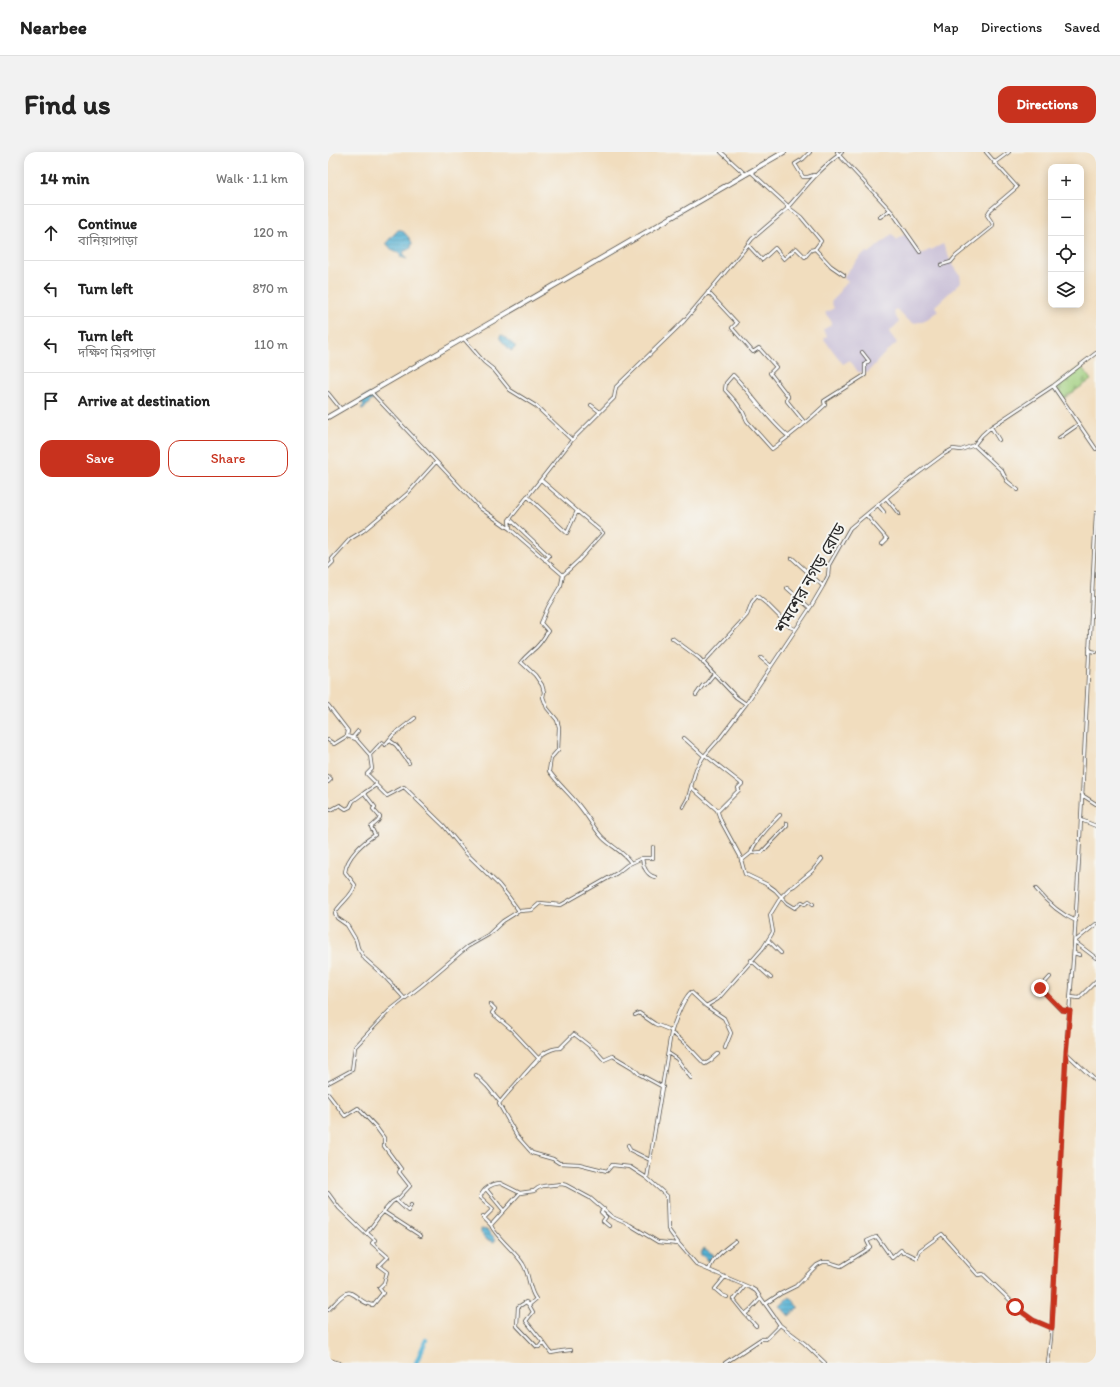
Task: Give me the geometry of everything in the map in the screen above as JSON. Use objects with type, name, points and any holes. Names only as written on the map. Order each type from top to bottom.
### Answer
[{"type":"highway","points":[[328,417],[784,152]]},
{"type":"street","points":[[721,152],[746,174]]},
{"type":"street","points":[[810,152],[796,164],[803,177],[808,178],[814,175]]},
{"type":"street","points":[[510,528],[510,519],[572,440],[614,398],[616,387],[684,321],[752,239],[788,207],[828,162],[838,153],[842,152]]},
{"type":"street","points":[[941,265],[951,262],[956,256],[992,227],[993,224],[987,215],[990,210],[1017,187],[986,152]]},
{"type":"street","points":[[994,162],[1009,152]]},
{"type":"street","points":[[838,153],[890,210],[920,252]]},
{"type":"street","points":[[748,245],[762,260],[775,248],[784,259],[796,248],[805,257],[812,250],[815,250],[822,241],[801,217],[750,172]]},
{"type":"street","points":[[880,217],[890,210]]},
{"type":"street","points":[[815,250],[831,266],[844,275]]},
{"type":"street","points":[[708,292],[737,323],[732,328],[753,352],[759,348],[776,367],[770,373],[788,396],[787,401],[805,423]]},
{"type":"street","points":[[464,338],[484,362],[494,370],[510,390],[536,406],[572,440]]},
{"type":"street","points":[[789,436],[778,428],[733,375],[726,383],[725,390],[736,402],[747,421],[772,449],[789,436],[805,423],[825,405],[824,401],[864,375],[865,364],[869,361],[862,352]]},
{"type":"street","points":[[1018,490],[1007,481],[1002,471],[974,445],[991,427],[1053,386],[1096,353]]},
{"type":"street","points":[[1053,386],[1096,449]]},
{"type":"street","points":[[371,392],[480,508],[510,528],[563,575]]},
{"type":"street","points":[[328,393],[341,409]]},
{"type":"street","points":[[591,405],[600,412]]},
{"type":"street","points":[[1059,438],[1080,424]]},
{"type":"street","points":[[991,427],[999,440]]},
{"type":"street","name":"শমশের নগড় রোড","points":[[683,807],[688,798],[696,769],[705,755],[746,704],[810,608],[828,576],[830,565],[850,528],[886,498],[944,454],[953,449],[961,450],[974,445]]},
{"type":"street","points":[[328,567],[333,562],[332,559],[350,538],[362,531],[407,494],[436,461]]},
{"type":"street","points":[[541,480],[604,533],[563,575],[561,585],[548,607],[541,623],[548,631],[533,651],[521,662],[535,675],[542,685],[544,692],[543,698],[547,708],[557,720],[559,726],[558,750],[551,758],[548,772],[559,786],[571,796],[602,837],[612,847],[624,854],[631,863]]},
{"type":"street","points":[[528,496],[566,533],[577,511]]},
{"type":"street","points":[[886,498],[899,514]]},
{"type":"street","points":[[878,505],[884,512]]},
{"type":"street","points":[[1048,1363],[1052,1328],[1066,1053],[1075,961],[1074,953],[1096,513]]},
{"type":"street","points":[[866,515],[887,539],[882,544]]},
{"type":"street","points":[[510,519],[548,556],[545,560]]},
{"type":"street","points":[[792,558],[823,586]]},
{"type":"street","points":[[787,588],[810,608]]},
{"type":"street","points":[[703,663],[744,619],[752,602],[757,596],[790,627],[795,629]]},
{"type":"street","points":[[672,638],[703,663],[746,704]]},
{"type":"street","points":[[1089,647],[1091,651],[1096,652]]},
{"type":"street","points":[[761,658],[771,666]]},
{"type":"street","points":[[696,695],[714,674]]},
{"type":"street","points":[[328,705],[348,731],[347,736]]},
{"type":"street","points":[[370,755],[382,742],[385,745],[393,735],[415,718]]},
{"type":"street","points":[[353,737],[358,731]]},
{"type":"street","points":[[328,740],[334,744],[347,736],[356,739],[370,755],[372,769],[367,774],[376,783],[376,785],[387,796],[404,787],[444,826],[466,853],[499,885],[519,911]]},
{"type":"street","points":[[684,738],[742,784],[738,788],[739,790],[718,812]]},
{"type":"street","points":[[389,740],[396,745],[409,763]]},
{"type":"street","points":[[328,776],[331,778],[328,782]]},
{"type":"street","points":[[328,808],[331,810],[340,805],[346,809],[350,807],[353,801],[376,785]]},
{"type":"street","points":[[690,787],[718,812],[721,821],[740,856],[745,874],[768,885],[787,903],[795,908],[802,902],[805,904],[809,901],[813,904]]},
{"type":"street","points":[[364,793],[375,807],[373,809],[380,817],[371,827],[375,835],[368,839],[350,859],[345,868],[345,872],[355,885],[354,890],[335,913],[337,918],[347,926],[365,959],[383,975],[405,999]]},
{"type":"street","points":[[1082,795],[1096,804]]},
{"type":"street","points":[[741,861],[751,853],[754,846],[780,815]]},
{"type":"street","points":[[1081,820],[1096,826]]},
{"type":"street","points":[[751,853],[762,852],[787,826],[787,823]]},
{"type":"street","points":[[328,1083],[352,1070],[355,1047],[389,1011],[467,947],[488,935],[503,921],[519,911],[532,910],[540,903],[561,905],[617,873],[631,863],[642,858],[653,858],[653,847]]},
{"type":"street","points":[[642,858],[644,867],[651,876],[655,877]]},
{"type":"street","points":[[706,1006],[718,999],[763,948],[773,932],[770,914],[781,897],[812,871],[822,859]]},
{"type":"street","points":[[1036,889],[1053,907],[1076,921]]},
{"type":"street","points":[[1075,942],[1096,924]]},
{"type":"street","points":[[768,940],[781,953]]},
{"type":"street","points":[[1075,942],[1096,958]]},
{"type":"street","points":[[1074,953],[1080,955]]},
{"type":"street","points":[[751,960],[771,978]]},
{"type":"street","points":[[1050,977],[1040,988],[1062,1010],[1070,1011]]},
{"type":"street","points":[[1071,996],[1079,998],[1096,981]]},
{"type":"street","points":[[647,1178],[674,1022],[681,1006],[691,992],[706,1006],[726,1020],[731,1033],[725,1048]]},
{"type":"street","points":[[490,1004],[495,1009],[492,1013],[511,1029],[539,1059]]},
{"type":"street","points":[[635,1015],[639,1013],[655,1024],[672,1032],[688,1045],[696,1056],[705,1064],[718,1054]]},
{"type":"street","points":[[500,1102],[543,1054],[552,1048],[560,1048],[574,1034],[604,1060],[613,1056],[633,1068],[639,1074],[663,1087]]},
{"type":"street","points":[[668,1053],[677,1060],[692,1078]]},
{"type":"street","points":[[1066,1053],[1096,1081]]},
{"type":"street","points":[[476,1075],[488,1086],[500,1102],[499,1104],[517,1136],[532,1153],[552,1159],[559,1163],[579,1164],[607,1171],[612,1165],[630,1167],[647,1178],[667,1196],[668,1228],[679,1244],[698,1265],[756,1291],[780,1325],[804,1343],[824,1363]]},
{"type":"street","points":[[328,1094],[345,1116],[358,1108],[376,1127],[384,1138],[384,1146],[401,1169],[399,1172],[410,1186],[384,1212],[367,1234]]},
{"type":"street","points":[[628,1145],[630,1150],[650,1160]]},
{"type":"street","points":[[529,1305],[536,1299],[531,1294],[529,1276],[523,1264],[507,1244],[492,1229],[491,1225],[484,1217],[492,1209],[480,1197],[490,1185],[500,1183],[520,1193],[534,1191],[543,1186],[562,1184],[590,1198],[612,1217],[630,1225],[658,1242],[679,1244]]},
{"type":"street","points":[[486,1189],[504,1211]]},
{"type":"street","points":[[328,1193],[339,1208],[357,1226],[375,1240],[372,1243],[388,1257],[379,1266],[387,1272],[384,1283],[379,1288],[382,1294],[373,1306],[363,1303],[351,1292],[348,1292],[328,1310]]},
{"type":"street","points":[[491,1225],[520,1193]]},
{"type":"street","points":[[396,1200],[408,1211],[411,1205]]},
{"type":"street","points":[[604,1209],[601,1212],[606,1217],[603,1221],[610,1226]]},
{"type":"street","points":[[384,1212],[421,1236]]},
{"type":"street","points":[[765,1304],[796,1286],[817,1265],[823,1262],[828,1262],[840,1266],[870,1247],[867,1241],[876,1237],[892,1258],[901,1250],[917,1258],[920,1250],[942,1234],[978,1275],[983,1274],[1010,1300],[1015,1307],[1033,1320],[1052,1328]]},
{"type":"street","points":[[709,1270],[718,1255],[735,1241]]},
{"type":"street","points":[[725,1278],[715,1289],[727,1297]]},
{"type":"street","points":[[745,1286],[733,1299],[756,1326]]},
{"type":"street","points":[[745,1314],[761,1298]]},
{"type":"street","points":[[543,1342],[539,1347],[537,1347],[517,1326],[518,1307],[526,1302],[534,1312],[526,1321],[543,1342],[551,1353],[572,1350]]},
{"type":"street","points":[[725,1363],[761,1339],[766,1339],[780,1325]]},
{"type":"street","points":[[328,1360],[339,1363]]},
{"type":"shaded area","points":[[906,233],[920,253],[924,253],[943,244],[951,262],[960,275],[961,282],[935,306],[938,311],[920,322],[913,323],[895,309],[894,313],[899,322],[889,332],[897,343],[883,355],[867,373],[858,372],[850,360],[843,364],[824,339],[827,336],[823,330],[832,324],[825,313],[834,308],[831,302],[837,296],[841,288],[848,282],[843,277],[860,257],[867,252],[869,253],[892,234],[897,240]]},
{"type":"green space","points":[[1081,366],[1091,380],[1063,399],[1055,386]]},
{"type":"water","points":[[398,230],[402,230],[412,243],[411,248],[403,252],[407,259],[400,257],[401,254],[393,251],[386,243]]},
{"type":"water","points":[[502,335],[515,346],[515,348],[511,351],[500,339],[500,336]]},
{"type":"water","points":[[370,394],[375,398],[363,410],[361,409],[364,405],[360,400]]},
{"type":"water","points":[[481,1229],[487,1230],[496,1239],[494,1242],[486,1239],[481,1233]]},
{"type":"water","points":[[704,1248],[714,1255],[709,1261],[700,1254]]},
{"type":"water","points":[[790,1297],[799,1307],[789,1316],[780,1306]]},
{"type":"waterway","points":[[416,1363],[426,1340]]},
{"type":"route","points":[[1015,1307],[1033,1320],[1052,1328],[1066,1053],[1070,1011],[1062,1010],[1040,988]]}]
